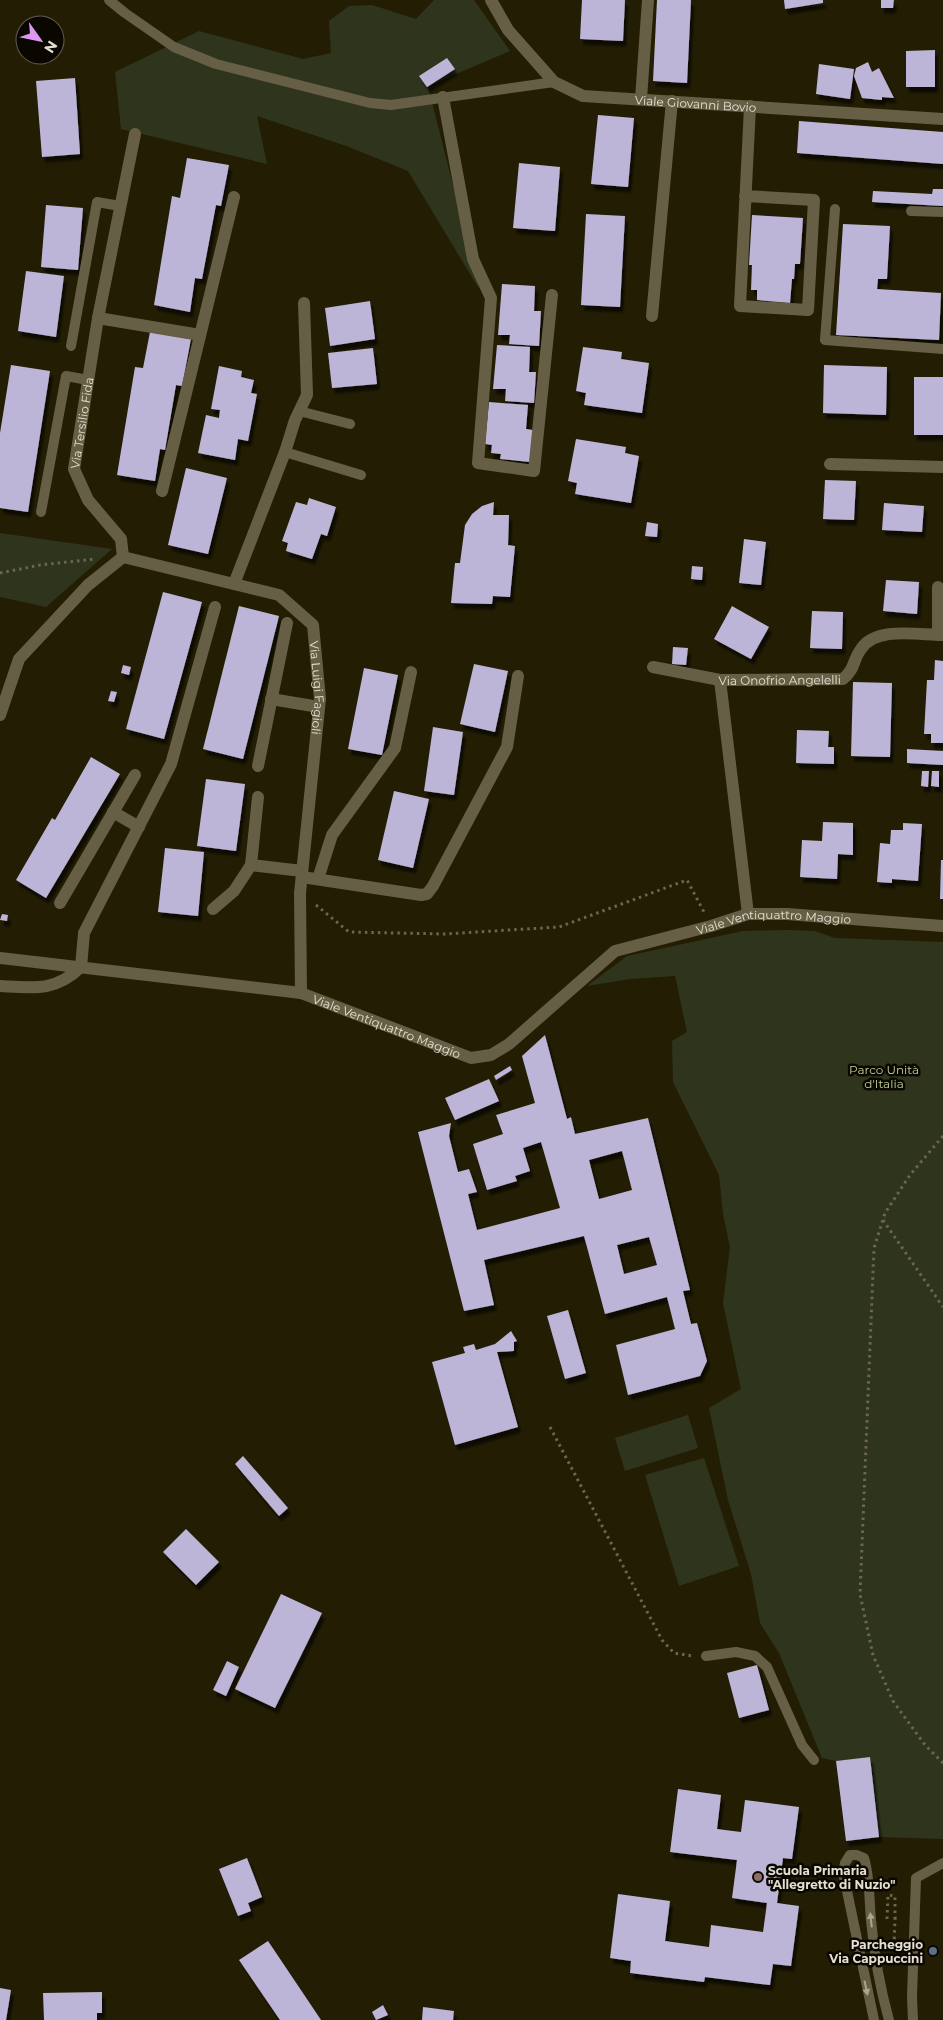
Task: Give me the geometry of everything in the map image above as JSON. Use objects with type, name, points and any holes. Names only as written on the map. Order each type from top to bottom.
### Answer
[{"type":"street","points":[[642,99],[648,0]]},
{"type":"street","name":"Viale Giovanni Bovio","points":[[491,1],[508,30],[554,82],[583,96],[943,119]]},
{"type":"street","points":[[443,97],[473,259],[492,298],[478,463],[534,471],[552,295]]},
{"type":"street","points":[[652,316],[672,101]]},
{"type":"street","points":[[745,196],[814,200],[808,310],[740,306],[745,196],[750,106]]},
{"type":"street","name":"Via Tersilio Fida","points":[[123,557],[120,539],[88,500],[74,469],[98,318],[135,134]]},
{"type":"street","points":[[162,490],[234,197]]},
{"type":"street","points":[[234,584],[299,411],[307,395],[304,303]]},
{"type":"street","points":[[98,318],[200,335]]},
{"type":"street","points":[[830,464],[943,467]]},
{"type":"street","points":[[0,715],[19,659],[88,585],[123,557]]},
{"type":"street","name":"Via Luigi Fagioli","points":[[123,557],[279,596],[313,625],[319,707],[300,893],[301,993]]},
{"type":"street","points":[[938,587],[940,635]]},
{"type":"street","points":[[0,986],[40,988],[69,979],[81,968],[84,933],[172,764],[215,607]]},
{"type":"street","points":[[258,766],[287,623]]},
{"type":"street","name":"Via Onofrio Angelelli","points":[[653,667],[720,680],[843,679],[852,672],[860,650],[869,640],[884,634],[940,635]]},
{"type":"street","points":[[318,879],[332,835],[396,748],[411,672]]},
{"type":"street","points":[[251,866],[302,874],[318,879],[421,895],[427,894],[507,747],[518,676]]},
{"type":"street","points":[[720,680],[748,914]]},
{"type":"street","points":[[271,699],[319,707]]},
{"type":"street","points":[[60,904],[135,775]]},
{"type":"street","points":[[213,909],[234,891],[251,866],[258,797]]},
{"type":"street","points":[[113,812],[139,827]]},
{"type":"street","name":"Viale Ventiquattro Maggio","points":[[0,958],[301,993],[471,1058],[491,1055],[509,1044],[615,951],[711,926],[748,914],[787,914],[943,926]]},
{"type":"lane","points":[[109,0],[125,14],[174,47],[216,64],[370,103],[391,105],[554,82]]},
{"type":"lane","points":[[71,346],[97,202],[120,206]]},
{"type":"lane","points":[[835,209],[825,340],[943,349]]},
{"type":"lane","points":[[911,210],[943,212]]},
{"type":"lane","points":[[41,512],[66,376],[88,380]]},
{"type":"lane","points":[[299,411],[350,424]]},
{"type":"lane","points":[[285,452],[361,475]]},
{"type":"lane","points":[[706,1656],[736,1652],[755,1656],[767,1667],[802,1745],[814,1760]]},
{"type":"lane","points":[[874,2020],[843,1872],[845,1863],[850,1855],[864,1858],[867,1867],[871,1920],[882,1996],[889,2020]]},
{"type":"lane","points":[[913,2020],[916,1878],[943,1863]]},
{"type":"path","points":[[0,573],[40,565],[123,557]]},
{"type":"path","points":[[300,893],[349,932],[444,934],[559,928],[687,880],[711,926]]},
{"type":"path","points":[[943,1136],[910,1175],[885,1213],[874,1248],[860,1594],[873,1654],[893,1700],[925,1745],[943,1763]]},
{"type":"path","points":[[883,1220],[943,1307]]},
{"type":"path","points":[[550,1427],[662,1640],[674,1653],[688,1656],[706,1656]]},
{"type":"path","points":[[887,1916],[888,1895],[895,1896],[894,1946]]},
{"type":"path","points":[[895,1918],[902,1919]]},
{"type":"green space","points":[[434,0],[474,0],[510,51],[428,86],[479,289],[408,171],[349,147],[257,116],[267,164],[121,129],[115,72],[199,31],[303,59],[331,53],[329,21],[349,6],[372,5],[416,19]]},
{"type":"green space","points":[[0,533],[112,549],[46,607],[0,597]]},
{"type":"green space","name":"Parco Unità d'Italia","points":[[743,931],[815,931],[835,938],[943,942],[943,1839],[879,1837],[870,1757],[836,1761],[822,1758],[779,1653],[760,1623],[751,1574],[728,1500],[709,1408],[741,1389],[723,1303],[730,1247],[723,1214],[719,1175],[673,1082],[672,1041],[687,1032],[675,976],[630,979],[587,986],[627,956]]},
{"type":"green space","points":[[688,1415],[698,1448],[625,1471],[615,1438]]},
{"type":"green space","points":[[704,1458],[739,1566],[679,1586],[645,1475]]},
{"type":"building","points":[[582,0],[625,0],[623,41],[580,39]]},
{"type":"building","points":[[657,0],[691,0],[687,83],[653,81]]},
{"type":"building","points":[[784,0],[823,0],[823,3],[785,9]]},
{"type":"building","points":[[881,0],[894,0],[893,8],[881,8]]},
{"type":"building","points":[[935,50],[935,87],[906,87],[906,51]]},
{"type":"building","points":[[447,58],[455,69],[427,87],[419,76]]},
{"type":"building","points":[[868,62],[872,72],[879,68],[894,98],[882,97],[882,100],[862,98],[854,76],[856,68]]},
{"type":"building","points":[[819,64],[854,69],[850,99],[816,94]]},
{"type":"building","points":[[75,78],[80,154],[42,157],[36,81]]},
{"type":"building","points":[[598,115],[634,118],[628,187],[591,184]]},
{"type":"building","points":[[799,121],[943,132],[943,164],[797,153]]},
{"type":"building","points":[[187,158],[229,165],[221,206],[216,205],[202,279],[195,278],[190,312],[154,305],[172,196],[180,198]]},
{"type":"building","points":[[519,163],[560,167],[555,231],[513,228]]},
{"type":"building","points":[[933,189],[943,189],[943,206],[872,202],[873,191],[932,194]]},
{"type":"building","points":[[46,205],[83,208],[78,270],[41,267]]},
{"type":"building","points":[[586,214],[625,216],[620,307],[581,305]]},
{"type":"building","points":[[752,215],[803,218],[800,264],[795,264],[790,303],[757,300],[757,290],[751,290],[752,265],[749,265]]},
{"type":"building","points":[[843,224],[890,226],[887,279],[878,279],[877,289],[941,293],[939,340],[836,335]]},
{"type":"building","points":[[26,271],[64,276],[56,337],[18,331]]},
{"type":"building","points":[[502,284],[535,286],[534,311],[541,311],[539,346],[509,344],[510,335],[498,335]]},
{"type":"building","points":[[370,301],[375,339],[330,346],[325,308]]},
{"type":"building","points":[[150,332],[191,339],[182,386],[176,385],[165,450],[160,449],[155,481],[117,475],[135,367],[143,368]]},
{"type":"building","points":[[497,345],[530,347],[529,372],[536,372],[534,403],[505,401],[506,389],[493,389]]},
{"type":"building","points":[[583,347],[622,352],[621,359],[649,363],[642,413],[584,405],[586,393],[576,391]]},
{"type":"building","points":[[373,348],[377,384],[332,388],[328,353]]},
{"type":"building","points":[[11,365],[50,371],[28,512],[0,508],[0,433]]},
{"type":"building","points":[[824,365],[887,367],[886,415],[823,413]]},
{"type":"building","points":[[219,366],[242,371],[241,377],[254,380],[251,393],[257,394],[248,441],[238,439],[235,460],[198,453],[206,415],[219,418],[220,410],[211,409]]},
{"type":"building","points":[[914,377],[943,377],[943,435],[914,435]]},
{"type":"building","points":[[489,402],[528,405],[526,429],[533,430],[530,462],[500,459],[501,454],[491,453],[492,445],[485,444]]},
{"type":"building","points":[[576,439],[626,447],[625,453],[639,456],[631,503],[575,494],[577,483],[568,481]]},
{"type":"building","points":[[186,468],[227,478],[208,554],[168,545]]},
{"type":"building","points":[[825,480],[856,481],[854,520],[823,519]]},
{"type":"building","points":[[309,498],[336,507],[327,536],[321,534],[312,559],[286,551],[288,543],[282,541],[296,502],[307,505]]},
{"type":"building","points":[[494,502],[493,515],[509,515],[508,545],[515,546],[510,597],[493,596],[492,604],[451,603],[455,563],[460,563],[465,525],[472,514],[482,506]]},
{"type":"building","points":[[884,503],[924,506],[922,532],[882,530]]},
{"type":"building","points":[[647,522],[658,524],[657,537],[645,536]]},
{"type":"building","points":[[744,539],[766,542],[761,585],[739,583]]},
{"type":"building","points":[[692,566],[703,567],[702,580],[691,579]]},
{"type":"building","points":[[886,580],[919,582],[917,614],[883,611]]},
{"type":"building","points":[[163,592],[202,602],[164,739],[126,729]]},
{"type":"building","points":[[239,606],[279,616],[243,759],[203,749]]},
{"type":"building","points":[[732,606],[769,627],[751,659],[714,639]]},
{"type":"building","points":[[812,611],[843,612],[842,649],[810,648]]},
{"type":"building","points":[[673,647],[688,648],[686,665],[672,664]]},
{"type":"building","points":[[935,660],[943,661],[943,743],[931,743],[931,734],[924,734],[927,680],[934,680]]},
{"type":"building","points":[[474,664],[508,671],[495,732],[460,724]]},
{"type":"building","points":[[123,665],[131,667],[129,675],[121,673]]},
{"type":"building","points":[[364,668],[398,675],[382,755],[348,749]]},
{"type":"building","points":[[853,682],[892,683],[890,757],[851,756]]},
{"type":"building","points":[[111,691],[117,692],[114,702],[108,701]]},
{"type":"building","points":[[433,727],[463,732],[454,795],[424,791]]},
{"type":"building","points":[[797,730],[829,731],[828,747],[834,747],[834,764],[796,763]]},
{"type":"building","points":[[907,749],[943,751],[943,765],[907,763]]},
{"type":"building","points":[[91,757],[120,774],[46,898],[16,880],[52,818],[55,820]]},
{"type":"building","points":[[922,771],[929,771],[928,787],[921,786]]},
{"type":"building","points":[[932,771],[939,771],[939,787],[931,786]]},
{"type":"building","points":[[206,779],[245,784],[236,851],[197,846]]},
{"type":"building","points":[[394,791],[429,799],[413,868],[378,860]]},
{"type":"building","points":[[823,822],[853,823],[853,855],[838,854],[837,879],[800,877],[802,840],[822,841]]},
{"type":"building","points":[[903,823],[922,824],[918,881],[892,879],[892,883],[877,882],[880,843],[890,844],[891,830],[903,830]]},
{"type":"building","points":[[165,848],[204,852],[198,916],[158,912]]},
{"type":"building","points":[[941,860],[943,860],[943,899],[940,899]]},
{"type":"building","points":[[2,914],[8,915],[7,921],[0,920]]},
{"type":"building","points":[[545,1035],[567,1119],[571,1117],[575,1134],[648,1118],[690,1290],[683,1291],[691,1324],[697,1323],[707,1361],[700,1376],[628,1395],[616,1345],[675,1329],[667,1297],[605,1314],[584,1236],[484,1260],[494,1305],[464,1311],[418,1132],[451,1123],[449,1136],[458,1172],[469,1169],[477,1192],[468,1194],[477,1230],[560,1208],[541,1142],[523,1148],[530,1171],[515,1176],[517,1181],[487,1190],[473,1144],[503,1134],[496,1115],[535,1103],[522,1056]],"holes":[[[622,1151],[632,1190],[599,1199],[589,1160]],[[649,1237],[657,1265],[624,1274],[617,1245]]]},
{"type":"building","points":[[510,1066],[512,1070],[496,1080],[494,1076]]},
{"type":"building","points":[[489,1079],[499,1101],[455,1120],[445,1098]]},
{"type":"building","points":[[568,1310],[586,1373],[565,1379],[547,1316]]},
{"type":"building","points":[[511,1331],[517,1341],[514,1342],[514,1351],[497,1352],[518,1427],[455,1445],[432,1362],[465,1353],[463,1347],[474,1344],[476,1350],[495,1344]]},
{"type":"building","points":[[243,1456],[288,1508],[279,1516],[235,1464]]},
{"type":"building","points":[[186,1529],[219,1562],[196,1585],[163,1552]]},
{"type":"building","points":[[281,1594],[322,1613],[275,1708],[235,1689]]},
{"type":"building","points":[[227,1661],[239,1667],[226,1696],[213,1690]]},
{"type":"building","points":[[757,1665],[769,1710],[739,1718],[727,1673]]},
{"type":"building","points":[[870,1757],[879,1837],[846,1841],[836,1761]]},
{"type":"building","name":"Scuola Primaria \"Allegretto di Nuzio\"","points":[[678,1789],[721,1795],[717,1829],[741,1832],[745,1800],[799,1807],[792,1859],[783,1858],[777,1903],[799,1906],[791,1966],[773,1964],[770,1985],[705,1977],[704,1982],[630,1973],[631,1961],[610,1958],[618,1894],[670,1901],[665,1941],[709,1947],[711,1925],[763,1932],[767,1903],[732,1898],[737,1860],[670,1852]]},
{"type":"building","points":[[247,1858],[262,1897],[248,1903],[251,1911],[238,1916],[219,1869]]},
{"type":"building","points":[[268,1941],[321,2020],[280,2020],[239,1960]]},
{"type":"building","points":[[0,1988],[11,1990],[6,2020],[0,2020]]},
{"type":"building","points":[[102,1992],[102,2013],[97,2013],[97,2020],[44,2020],[43,1993]]},
{"type":"building","points":[[383,2005],[388,2015],[376,2020],[372,2012]]},
{"type":"building","points":[[423,2007],[454,2011],[453,2020],[422,2020]]},
{"type":"place","name":"Scuola Primaria \"Allegretto di Nuzio\"","points":[[758,1877]]},
{"type":"place","name":"Parcheggio Via Cappuccini","points":[[933,1951]]}]
